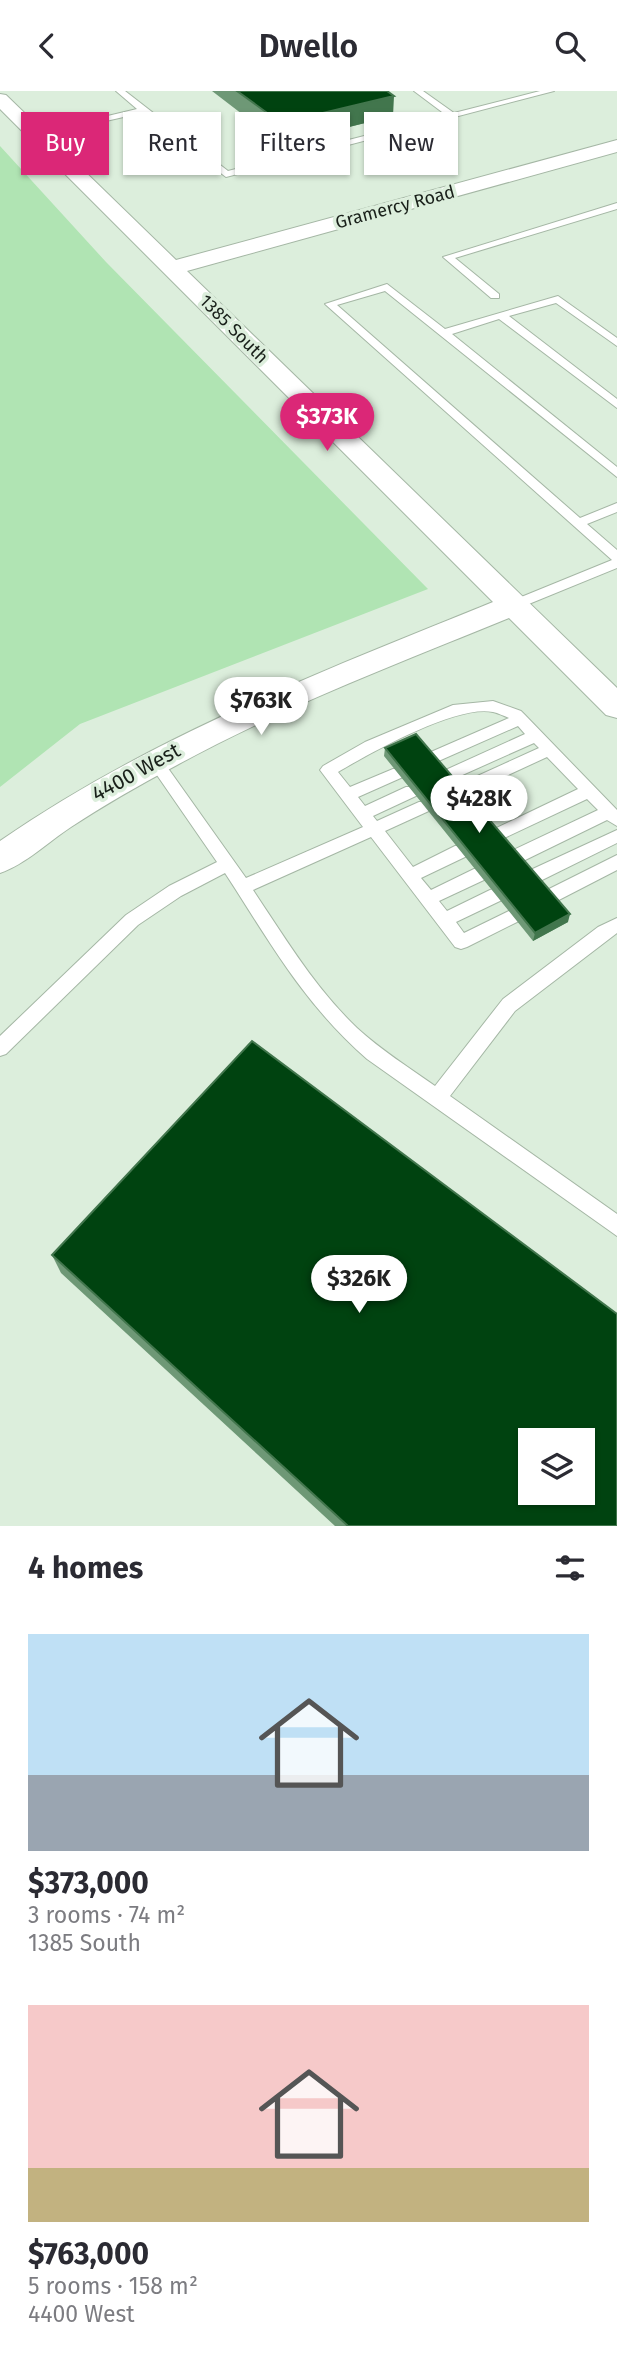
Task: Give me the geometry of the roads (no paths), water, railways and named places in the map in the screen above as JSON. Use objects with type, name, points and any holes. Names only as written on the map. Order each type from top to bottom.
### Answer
[{"type":"street","name":"1385 South","points":[[0,99],[21,119]]},
{"type":"street","name":"Gramercy Road","points":[[172,268],[617,146]]},
{"type":"street","name":"1385 South","points":[[78,175],[617,707]]},
{"type":"street","name":"4400 West","points":[[0,859],[100,791],[253,712],[514,605]]},
{"type":"lane","points":[[120,91],[226,174],[364,139]]},
{"type":"lane","points":[[418,91],[447,112]]},
{"type":"lane","points":[[458,115],[550,91]]},
{"type":"lane","points":[[109,118],[143,110]]},
{"type":"lane","points":[[495,296],[448,257],[617,206]]},
{"type":"lane","points":[[617,473],[387,286],[330,305],[617,557]]},
{"type":"lane","points":[[443,333],[558,299],[617,343]]},
{"type":"lane","points":[[501,315],[617,405]]},
{"type":"lane","points":[[578,523],[617,507]]},
{"type":"lane","points":[[514,605],[617,563]]},
{"type":"lane","points":[[513,858],[613,816],[520,719],[493,706],[458,709],[370,746],[328,770],[461,942],[513,916]]},
{"type":"lane","points":[[429,759],[520,719]]},
{"type":"lane","points":[[444,777],[535,736]]},
{"type":"lane","points":[[457,792],[549,750]]},
{"type":"lane","points":[[155,761],[243,887],[298,976],[322,1006],[373,1053],[617,1226]]},
{"type":"lane","points":[[347,795],[398,773]]},
{"type":"lane","points":[[361,814],[412,791]]},
{"type":"lane","points":[[494,836],[589,791]]},
{"type":"lane","points":[[243,887],[425,806]]},
{"type":"lane","points":[[530,878],[617,836]]},
{"type":"lane","points":[[410,876],[461,851]]},
{"type":"lane","points":[[547,898],[617,862]]},
{"type":"lane","points":[[0,1048],[132,920],[175,891],[227,864]]},
{"type":"lane","points":[[428,899],[480,874]]},
{"type":"lane","points":[[444,921],[496,895]]},
{"type":"lane","points":[[437,1098],[509,1005],[617,925]]}]
